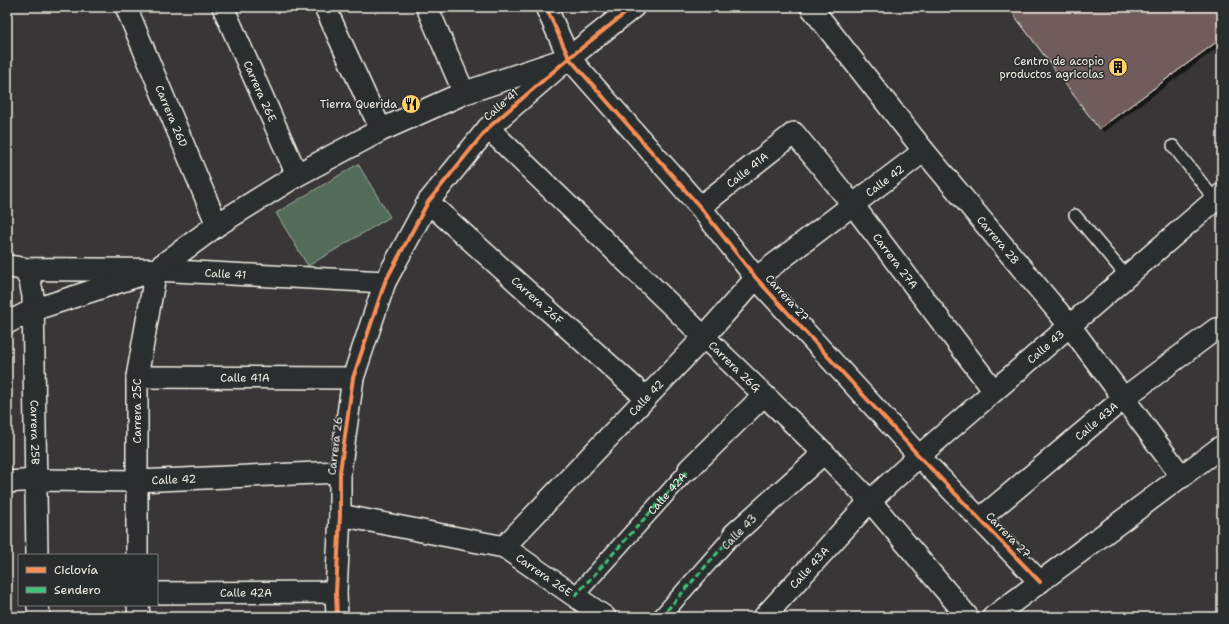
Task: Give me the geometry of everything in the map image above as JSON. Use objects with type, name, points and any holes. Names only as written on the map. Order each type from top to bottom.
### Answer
[{"type":"street","name":"Carrera 26D","points":[[126,7],[217,225]]},
{"type":"street","name":"Carrera 26E","points":[[223,7],[297,174]]},
{"type":"street","points":[[325,7],[381,130]]},
{"type":"street","points":[[427,7],[464,93]]},
{"type":"street","name":"Carrera 27","points":[[546,7],[569,58],[700,207],[756,278],[919,456],[1040,582]]},
{"type":"street","name":"Calle 41","points":[[156,270],[385,282],[428,202],[488,128],[569,58],[633,7]]},
{"type":"street","name":"Carrera 28","points":[[811,7],[924,151],[1070,326],[1182,477]]},
{"type":"street","name":"Calle 41","points":[[7,323],[33,310],[156,270],[217,225],[297,174],[381,130],[464,93],[569,58]]},
{"type":"street","name":"Carrera 26G","points":[[488,128],[824,453],[870,501],[963,615]]},
{"type":"street","name":"Calle 41A","points":[[700,207],[794,133]]},
{"type":"street","name":"Carrera 27A","points":[[794,133],[853,205],[994,391]]},
{"type":"street","name":"Calle 42","points":[[504,547],[704,337],[756,278],[924,151]]},
{"type":"street","name":"Calle 43","points":[[870,501],[919,456],[1219,197]]},
{"type":"street","name":"Carrera 26F","points":[[428,202],[646,398]]},
{"type":"street","points":[[16,268],[156,270]]},
{"type":"street","name":"Carrera 25B","points":[[16,268],[30,281],[33,296],[37,554]]},
{"type":"street","name":"Carrera 25C","points":[[137,554],[137,378],[156,270]]},
{"type":"street","name":"Carrera 26","points":[[337,617],[336,592],[340,515],[340,472],[353,378],[385,282]]},
{"type":"street","name":"Calle 43A","points":[[980,519],[1124,398],[1216,329]]},
{"type":"street","name":"Calle 41A","points":[[137,378],[353,378]]},
{"type":"street","name":"Calle 42A","points":[[575,596],[689,469],[764,395]]},
{"type":"street","points":[[992,617],[1222,446]]},
{"type":"street","name":"Calle 43","points":[[661,617],[734,534],[824,453]]},
{"type":"street","name":"Calle 42","points":[[7,482],[35,480],[137,481],[340,472]]},
{"type":"street","name":"Calle 43A","points":[[764,617],[870,501]]},
{"type":"street","points":[[340,515],[504,547]]},
{"type":"street","name":"Carrera 26E","points":[[504,547],[605,617]]},
{"type":"street","name":"Calle 42A","points":[[158,593],[336,592]]},
{"type":"street","points":[[38,606],[39,617]]},
{"type":"street","points":[[138,606],[139,617]]},
{"type":"lane","points":[[1173,146],[1219,197]]},
{"type":"lane","points":[[1075,215],[1127,277]]},
{"type":"green space","points":[[358,164],[390,217],[308,266],[276,213]]},
{"type":"building","name":"Centro de acopio productos agricolas","points":[[1008,7],[1222,7],[1222,38],[1099,129]]},
{"type":"marked path","points":[[575,596],[689,469]]},
{"type":"marked path","points":[[661,617],[734,534]]},
{"type":"cycle path","points":[[546,7],[569,58],[700,207],[756,278],[919,456],[1040,582]]},
{"type":"cycle path","points":[[337,617],[336,592],[340,515],[340,472],[353,378],[385,282],[428,202],[488,128],[569,58],[633,7]]},
{"type":"place","name":"Centro de acopio productos agricolas","points":[[1118,67]]},
{"type":"place","name":"Tierra Querida","points":[[411,104]]}]
